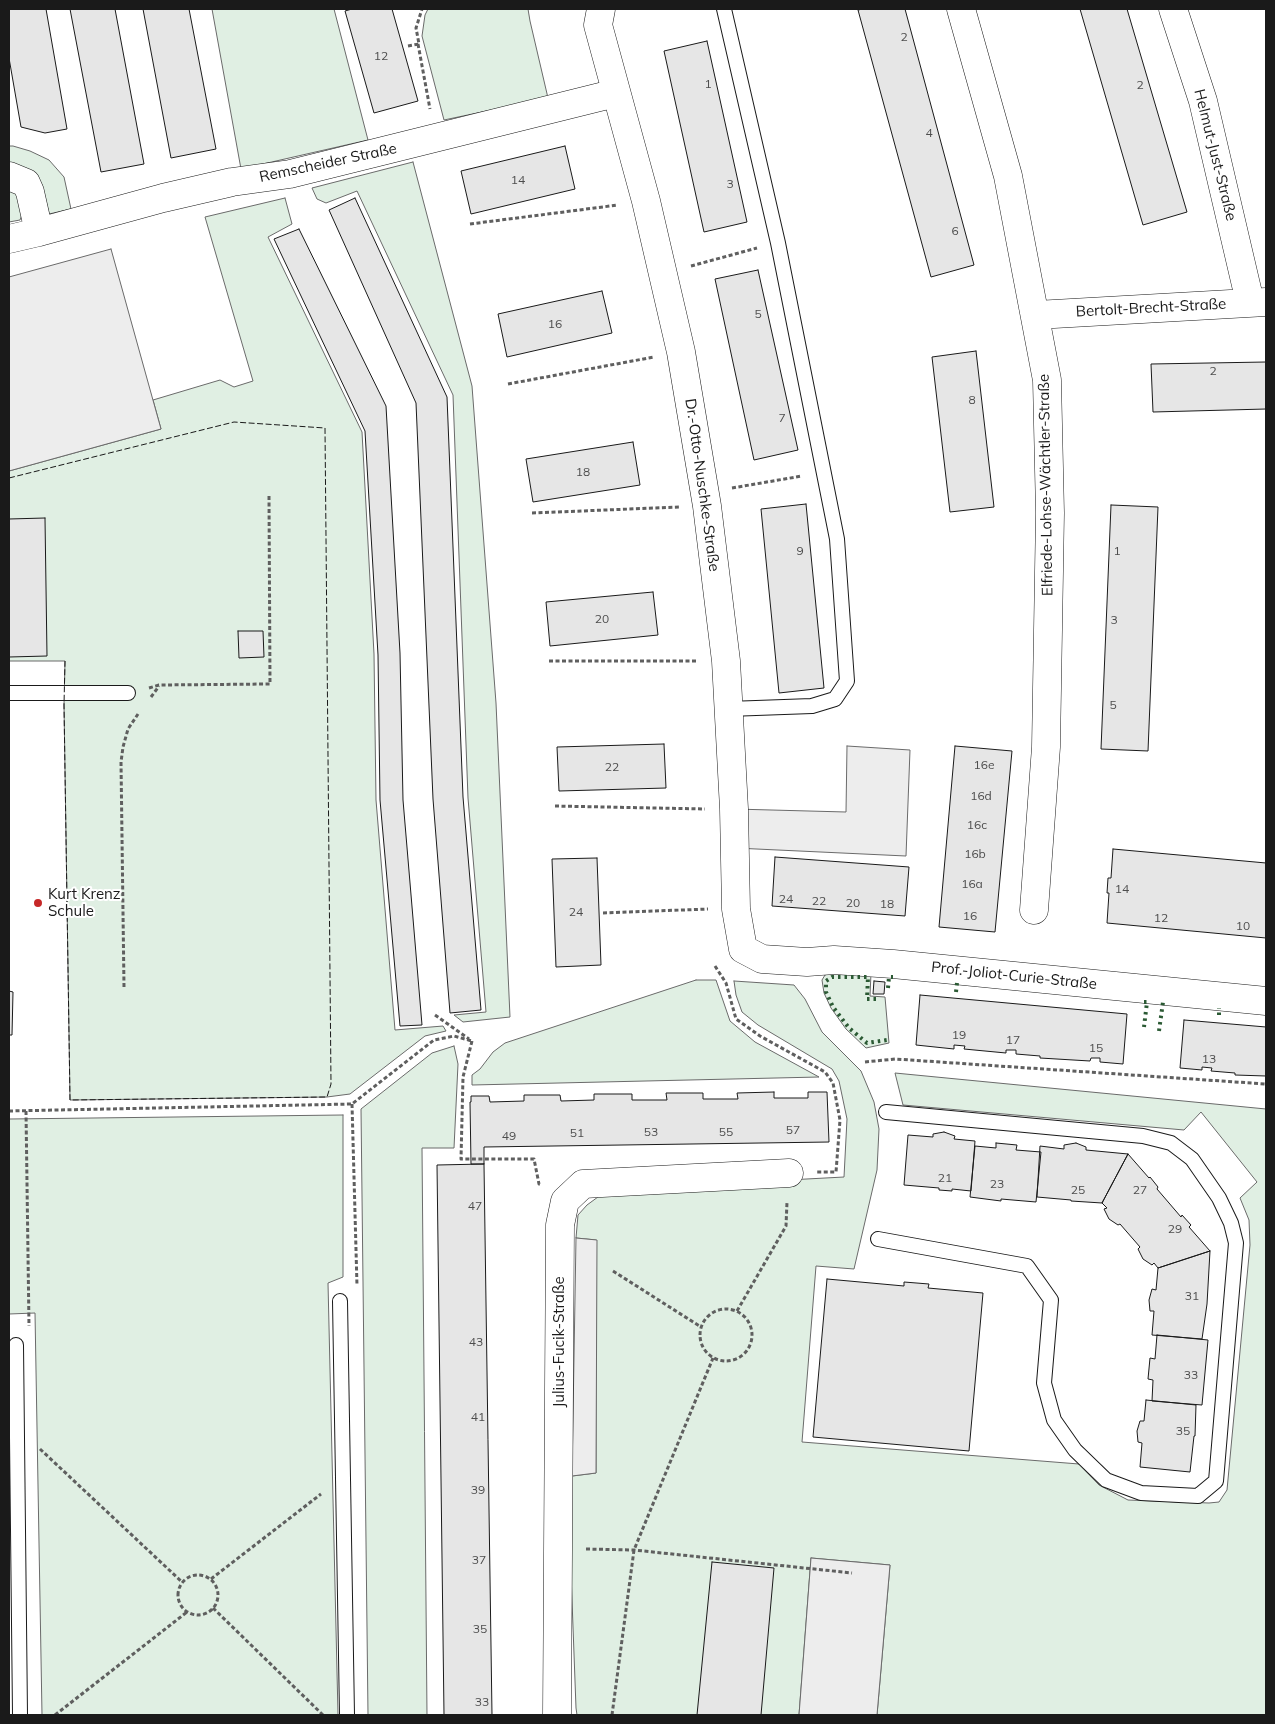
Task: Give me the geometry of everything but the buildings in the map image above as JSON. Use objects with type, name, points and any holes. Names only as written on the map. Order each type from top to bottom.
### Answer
[{"type":"street","name":"Dr.-Otto-Nuschke-Straße","points":[[601,9],[598,25],[646,202],[681,352],[705,499],[726,661],[734,809],[736,908],[743,948],[762,959]]},
{"type":"street","name":"Elfriede-Lohse-Wächtler-Straße","points":[[961,9],[1008,176],[1036,314],[1047,380],[1050,513],[1046,747],[1034,910]]},
{"type":"street","name":"Helmut-Just-Straße","points":[[1174,9],[1203,101],[1258,302]]},
{"type":"street","name":"Remscheider Straße","points":[[9,239],[163,198],[232,182],[290,174],[616,93]]},
{"type":"street","points":[[9,176],[26,183],[30,192],[39,232]]},
{"type":"street","name":"Bertolt-Brecht-Straße","points":[[1036,314],[1258,302]]},
{"type":"street","name":"Prof.-Joliot-Curie-Straße","points":[[762,959],[807,962],[834,960],[893,964],[1266,1001]]},
{"type":"street","points":[[571,1193],[583,1184],[789,1173]]},
{"type":"street","name":"Julius-Fucik-Straße","points":[[558,1715],[560,1225],[565,1201],[571,1193]]},
{"type":"lane","points":[[724,9],[778,243],[837,539],[847,681],[835,699],[812,706],[728,709]]},
{"type":"lane","points":[[9,693],[128,693]]},
{"type":"lane","points":[[878,1239],[1027,1266],[1051,1300],[1044,1383],[1054,1420],[1075,1450],[1106,1480],[1141,1493],[1198,1496],[1216,1481],[1236,1243],[1232,1223],[1219,1198],[1192,1159],[1171,1143],[1143,1136],[886,1112]]},
{"type":"lane","points":[[340,1301],[347,1715]]},
{"type":"lane","points":[[16,1346],[20,1715]]},
{"type":"path","points":[[422,9],[416,28],[431,111]]},
{"type":"path","points":[[408,46],[418,44]]},
{"type":"path","points":[[470,224],[646,202]]},
{"type":"path","points":[[664,273],[778,243]]},
{"type":"path","points":[[508,384],[681,352]]},
{"type":"path","points":[[532,513],[705,499],[824,473]]},
{"type":"path","points":[[128,693],[159,685],[270,684],[269,496]]},
{"type":"path","points":[[549,661],[726,661]]},
{"type":"path","points":[[148,701],[159,685]]},
{"type":"path","points":[[124,987],[121,762],[128,729],[142,709]]},
{"type":"path","points":[[555,806],[734,809]]},
{"type":"path","points":[[603,913],[736,908]]},
{"type":"path","points":[[715,966],[726,983],[736,1019],[760,1036],[825,1072],[833,1083],[840,1120],[836,1172],[789,1173],[786,1226],[737,1311]]},
{"type":"path","points":[[435,1014],[472,1041]]},
{"type":"path","points":[[9,1111],[352,1104],[434,1040],[454,1036],[472,1041]]},
{"type":"path","points":[[472,1041],[463,1077],[461,1159],[534,1158],[540,1184],[571,1193]]},
{"type":"path","points":[[865,1062],[896,1059],[1266,1084]]},
{"type":"path","points":[[340,1301],[357,1294],[352,1104]]},
{"type":"path","points":[[16,1346],[29,1328],[26,1111]]},
{"type":"path","points":[[613,1271],[701,1327]]},
{"type":"path","points":[[729,1309],[737,1311],[749,1323],[752,1331],[749,1347],[744,1354],[729,1361],[713,1358],[701,1344],[701,1327],[705,1319],[712,1313],[729,1309]]},
{"type":"path","points":[[612,1715],[634,1550],[713,1358]]},
{"type":"path","points":[[17,1428],[182,1582]]},
{"type":"path","points":[[211,1579],[343,1477]]},
{"type":"path","points":[[558,1549],[634,1550],[852,1573]]},
{"type":"path","points":[[201,1574],[211,1579],[218,1590],[217,1602],[213,1608],[201,1615],[194,1615],[188,1612],[180,1603],[178,1592],[182,1582],[191,1576],[201,1574]]},
{"type":"path","points":[[213,1608],[323,1715]]},
{"type":"path","points":[[55,1715],[188,1612]]},
{"type":"green space","points":[[212,9],[334,9],[368,140],[241,169]]},
{"type":"green space","points":[[428,9],[528,9],[548,98],[444,120],[422,36],[425,15]]},
{"type":"green space","points":[[9,146],[30,151],[49,160],[64,177],[71,209],[49,214],[42,185],[37,176],[9,166]]},
{"type":"green space","points":[[413,162],[472,386],[496,703],[510,1017],[463,1022],[454,1015],[486,1012],[468,798],[453,395],[357,191],[326,203],[317,199],[312,188]]},
{"type":"green space","points":[[9,188],[19,196],[23,212],[20,220],[9,222]]},
{"type":"green space","points":[[285,198],[292,224],[268,237],[362,432],[374,654],[376,800],[395,1030],[443,1026],[446,1031],[425,1036],[350,1094],[327,1097],[70,1100],[64,705],[65,661],[9,661],[9,471],[161,429],[153,400],[220,380],[234,387],[253,381],[205,217]]},
{"type":"green space","points":[[831,973],[871,973],[870,996],[885,997],[889,1043],[866,1048],[846,1029],[831,1008],[824,993],[822,980],[825,975]]},
{"type":"green space","points":[[696,980],[716,980],[730,1021],[755,1042],[819,1077],[472,1085],[472,1075],[480,1069],[493,1052],[505,1043]]},
{"type":"green space","points":[[734,981],[794,985],[805,999],[822,1032],[861,1071],[874,1102],[879,1129],[877,1170],[854,1269],[816,1266],[802,1442],[1079,1464],[1099,1485],[1128,1500],[1219,1502],[1227,1490],[1250,1245],[1249,1220],[1240,1198],[1257,1182],[1201,1112],[1184,1130],[903,1105],[895,1073],[1266,1109],[1266,1715],[877,1715],[890,1565],[811,1558],[799,1715],[577,1715],[570,1546],[572,1476],[596,1473],[596,1240],[576,1238],[578,1215],[587,1205],[602,1194],[619,1189],[844,1177],[847,1119],[839,1081],[832,1069],[758,1025],[742,1012],[736,995]]},
{"type":"green space","points":[[454,1046],[458,1064],[454,1148],[422,1148],[427,1715],[368,1715],[361,1109],[432,1053]]},
{"type":"green space","points":[[343,1115],[343,1277],[328,1283],[338,1715],[42,1715],[35,1313],[9,1314],[9,1119]]},
{"type":"shaded area","points":[[111,249],[161,429],[9,471],[9,277]]},
{"type":"shaded area","points":[[847,746],[910,750],[906,856],[735,848],[734,809],[846,812]]},
{"type":"shaded area","points":[[576,1238],[597,1240],[596,1473],[572,1476]]},
{"type":"shaded area","points":[[811,1558],[890,1565],[877,1715],[799,1715]]},
{"type":"hedge","points":[[876,999],[867,999],[868,977],[832,977],[826,981],[826,992],[833,1007],[849,1028],[867,1043],[887,1040]]},
{"type":"hedge","points":[[888,988],[889,977],[893,977]]},
{"type":"hedge","points":[[956,992],[957,983]]},
{"type":"hedge","points":[[1144,1002],[1147,1002],[1144,1027]]},
{"type":"hedge","points":[[1159,1031],[1163,1002]]},
{"type":"hedge","points":[[1219,1008],[1219,1015]]},
{"type":"fence","points":[[9,478],[234,422],[325,428],[331,1084],[327,1097],[70,1100],[64,705],[65,661]]},
{"type":"place","name":"Kurt Krenz Schule","points":[[38,903]]}]
